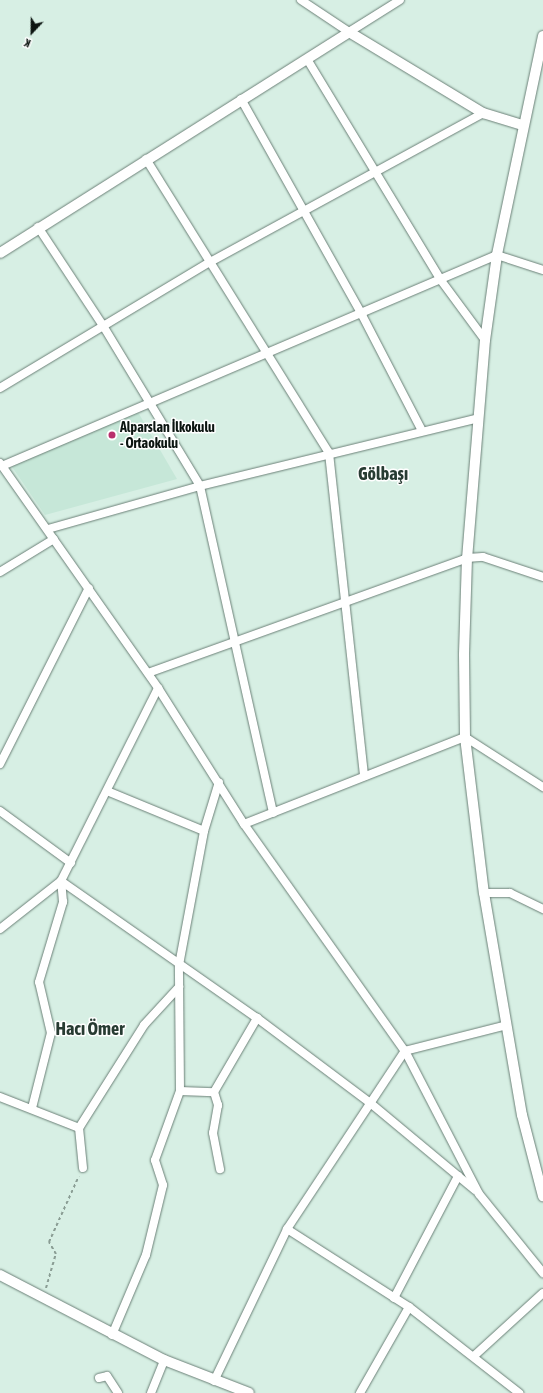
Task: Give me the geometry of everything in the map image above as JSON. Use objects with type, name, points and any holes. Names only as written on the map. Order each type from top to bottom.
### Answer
[{"type":"street","points":[[301,0],[349,32],[483,113],[522,125]]},
{"type":"street","points":[[0,252],[400,0]]},
{"type":"street","points":[[543,36],[522,125],[497,255],[478,418],[466,558],[466,737],[484,893],[522,1115],[540,1173],[543,1196]]},
{"type":"street","points":[[307,59],[440,279],[486,340]]},
{"type":"street","points":[[241,99],[301,210],[362,315],[421,429]]},
{"type":"street","points":[[0,388],[102,324],[301,210],[376,173],[483,113]]},
{"type":"street","points":[[146,159],[329,453],[364,776]]},
{"type":"street","points":[[38,227],[102,324],[200,486],[237,641],[273,813]]},
{"type":"street","points":[[479,1194],[404,1051],[244,824],[219,782],[148,673],[48,529],[1,465],[151,405],[266,352],[362,315],[440,279],[497,255],[543,270]]},
{"type":"street","points":[[48,529],[200,486],[421,429],[478,418]]},
{"type":"street","points":[[0,572],[54,538]]},
{"type":"street","points":[[148,673],[466,558],[483,557],[543,577]]},
{"type":"street","points":[[0,764],[89,588]]},
{"type":"street","points":[[0,929],[61,880],[108,791],[158,688]]},
{"type":"street","points":[[244,824],[466,737]]},
{"type":"street","points":[[466,737],[543,787]]},
{"type":"street","points":[[112,1335],[146,1255],[163,1185],[155,1160],[180,1091],[179,965],[204,831],[219,782]]},
{"type":"street","points":[[108,791],[204,831]]},
{"type":"street","points":[[0,811],[71,863]]},
{"type":"street","points":[[61,880],[179,965],[258,1018],[369,1102],[479,1194],[543,1273]]},
{"type":"street","points":[[32,1108],[51,1033],[39,982],[63,902],[61,880]]},
{"type":"street","points":[[484,893],[510,893],[543,909]]},
{"type":"street","points":[[83,1168],[79,1128],[144,1025],[179,987]]},
{"type":"street","points":[[220,1169],[213,1133],[218,1105],[214,1092],[258,1018]]},
{"type":"street","points":[[214,1381],[288,1229],[369,1102],[404,1051],[507,1025]]},
{"type":"street","points":[[180,1091],[214,1092]]},
{"type":"street","points":[[0,1097],[32,1108],[79,1128]]},
{"type":"street","points":[[394,1298],[458,1176]]},
{"type":"street","points":[[288,1229],[409,1307],[474,1356],[519,1393]]},
{"type":"street","points":[[0,1275],[112,1335],[164,1360],[214,1381],[249,1393]]},
{"type":"street","points":[[474,1356],[543,1293]]},
{"type":"street","points":[[360,1393],[409,1307]]},
{"type":"street","points":[[152,1393],[164,1360]]},
{"type":"street","points":[[99,1378],[107,1376],[118,1393]]},
{"type":"path","points":[[43,1298],[56,1254],[49,1242],[83,1168]]},
{"type":"shaded area","name":"Alparslan İlkokulu - Ortaokulu","points":[[135,407],[177,479],[45,515],[10,464]]},
{"type":"place","name":"Alparslan İlkokulu - Ortaokulu","points":[[112,435]]},
{"type":"district","name":"Gölbaşı","points":[[383,474]]},
{"type":"district","name":"Hacı Ömer","points":[[90,1029]]}]
